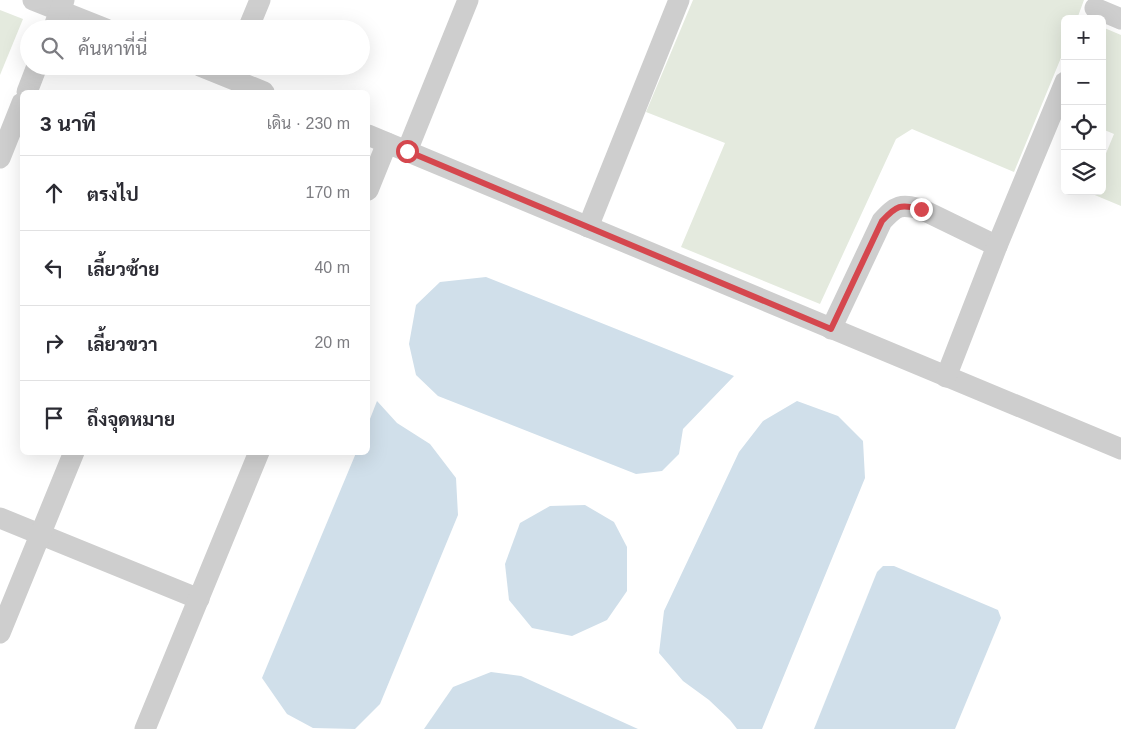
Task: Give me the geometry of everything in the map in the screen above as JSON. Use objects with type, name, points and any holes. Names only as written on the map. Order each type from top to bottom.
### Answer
[{"type":"street","points":[[33,0],[59,13],[80,20]]},
{"type":"street","points":[[252,20],[260,0]]},
{"type":"street","points":[[407,151],[468,0]]},
{"type":"street","points":[[588,227],[680,0]]},
{"type":"street","points":[[1095,9],[1121,19]]},
{"type":"street","points":[[28,90],[34,75]]},
{"type":"street","points":[[226,79],[258,90]]},
{"type":"street","points":[[946,377],[997,246],[1061,92]]},
{"type":"street","points":[[0,158],[20,108]]},
{"type":"street","points":[[370,179],[377,139],[1121,450]]},
{"type":"street","points":[[831,329],[882,221],[894,208],[908,206],[921,209],[997,246]]},
{"type":"street","points":[[0,633],[73,455]]},
{"type":"street","points":[[145,729],[258,455]]},
{"type":"street","points":[[0,518],[199,599]]},
{"type":"shaded area","points":[[693,0],[1084,0],[1078,15],[1061,15],[1061,58],[1014,172],[912,129],[896,139],[820,304],[681,247],[725,143],[646,112]]},
{"type":"shaded area","points":[[0,10],[23,19],[20,20],[20,26],[0,75]]},
{"type":"shaded area","points":[[1106,29],[1121,35],[1121,206],[1095,195],[1106,195],[1106,153],[1114,134],[1106,131]]},
{"type":"shaded area","points":[[486,277],[734,376],[683,429],[679,454],[662,471],[636,474],[438,396],[416,375],[409,344],[416,305],[440,282]]},
{"type":"shaded area","points":[[377,401],[397,423],[430,444],[456,478],[458,515],[380,704],[355,729],[313,728],[287,714],[262,678],[355,455],[370,455],[370,419]]},
{"type":"shaded area","points":[[797,401],[838,416],[863,441],[865,478],[762,729],[737,729],[709,700],[683,681],[659,653],[664,611],[739,452],[763,421]]},
{"type":"shaded area","points":[[585,505],[614,522],[627,547],[627,591],[607,620],[572,636],[532,628],[509,600],[505,564],[520,523],[550,506]]},
{"type":"shaded area","points":[[883,566],[894,566],[998,610],[1001,618],[955,729],[814,729],[877,572]]},
{"type":"shaded area","points":[[491,672],[521,676],[638,729],[424,729],[453,687]]},
{"type":"route","points":[[407,151],[831,329],[882,221],[894,208],[908,206],[921,209]]}]
